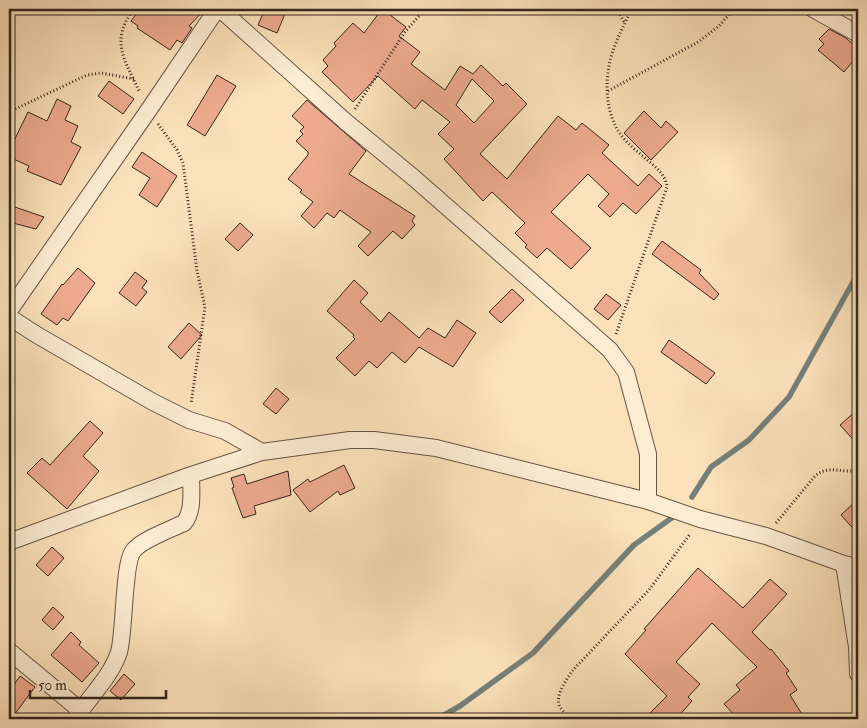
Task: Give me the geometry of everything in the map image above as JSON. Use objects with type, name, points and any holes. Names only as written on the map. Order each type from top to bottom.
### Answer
[{"type":"street","points":[[9,311],[219,9],[346,122],[414,178],[610,350],[626,372],[648,454],[648,501]]},
{"type":"street","points":[[813,9],[858,34]]},
{"type":"street","points":[[9,317],[153,402],[189,420],[226,431],[262,452]]},
{"type":"street","points":[[9,542],[191,475],[262,452],[350,440],[374,440],[436,448],[648,501],[700,519],[766,536],[851,566],[858,674]]},
{"type":"street","points":[[9,651],[78,715],[114,664],[119,651],[123,627],[123,605],[131,553],[138,545],[184,523],[188,518],[191,475]]},
{"type":"path","points":[[134,9],[125,20],[120,38],[120,46],[148,111],[177,150],[183,163],[197,271],[205,307],[189,420]]},
{"type":"path","points":[[346,122],[405,32],[425,9]]},
{"type":"path","points":[[616,9],[626,24]]},
{"type":"path","points":[[610,350],[667,187],[659,170],[630,144],[616,128],[610,111],[608,91],[609,64],[631,9]]},
{"type":"path","points":[[608,91],[698,42],[719,26],[734,9]]},
{"type":"path","points":[[9,112],[87,75],[101,73],[134,79]]},
{"type":"path","points":[[766,536],[819,472],[831,468],[850,472],[858,470]]},
{"type":"path","points":[[571,719],[560,708],[558,701],[567,679],[573,670],[649,590],[700,519]]},
{"type":"building","points":[[140,9],[205,9],[189,26],[192,28],[182,43],[177,40],[170,50],[137,28],[138,26],[131,21]]},
{"type":"building","points":[[265,9],[287,9],[277,33],[258,25]]},
{"type":"building","points":[[382,9],[406,27],[399,36],[420,52],[411,64],[445,90],[460,66],[473,74],[481,65],[503,86],[506,83],[527,104],[480,154],[507,179],[558,116],[576,130],[582,123],[609,145],[602,153],[638,186],[649,174],[662,186],[636,214],[623,203],[610,217],[598,206],[609,194],[588,174],[551,212],[591,248],[571,269],[547,248],[537,258],[525,247],[527,245],[515,233],[525,223],[492,192],[483,201],[444,159],[454,149],[438,134],[450,122],[422,100],[415,109],[378,76],[353,102],[322,72],[328,66],[323,60],[336,46],[334,43],[353,23],[364,33]],"holes":[[[472,79],[494,101],[474,123],[456,105]]]},
{"type":"building","points":[[829,29],[846,38],[858,49],[858,55],[844,72],[818,50],[824,44],[819,39]]},
{"type":"building","points":[[217,75],[236,86],[205,136],[187,125]]},
{"type":"building","points":[[109,81],[134,99],[123,114],[98,96]]},
{"type":"building","points":[[57,99],[71,106],[65,120],[78,126],[71,142],[81,147],[61,185],[27,171],[29,166],[9,157],[9,151],[28,112],[47,121]]},
{"type":"building","points":[[307,100],[366,151],[349,174],[415,216],[412,221],[415,225],[402,239],[393,231],[368,256],[358,246],[371,232],[340,210],[334,218],[327,213],[314,228],[301,216],[313,202],[288,179],[308,155],[308,152],[296,141],[303,134],[300,131],[304,127],[292,116]]},
{"type":"building","points":[[644,111],[661,128],[666,121],[678,132],[651,160],[624,133]]},
{"type":"building","points":[[142,152],[177,176],[157,207],[139,195],[150,178],[132,167]]},
{"type":"building","points":[[9,205],[44,217],[36,229],[9,222]]},
{"type":"building","points":[[240,223],[253,235],[238,251],[225,239]]},
{"type":"building","points":[[662,241],[701,270],[699,273],[719,294],[714,300],[652,254]]},
{"type":"building","points":[[78,268],[95,283],[68,321],[63,318],[57,325],[41,314],[62,284]]},
{"type":"building","points":[[135,272],[147,281],[142,288],[147,292],[136,306],[119,293]]},
{"type":"building","points":[[354,280],[368,293],[360,302],[381,322],[389,312],[419,338],[428,328],[445,338],[457,320],[476,333],[453,367],[419,347],[405,363],[392,352],[377,368],[369,361],[355,376],[336,358],[355,339],[354,335],[327,311]]},
{"type":"building","points":[[512,289],[524,300],[501,323],[489,312]]},
{"type":"building","points":[[606,294],[621,305],[608,320],[594,309]]},
{"type":"building","points":[[189,323],[202,335],[181,359],[168,347]]},
{"type":"building","points":[[669,340],[715,373],[706,384],[661,352]]},
{"type":"building","points":[[276,388],[289,399],[276,414],[263,404]]},
{"type":"building","points":[[858,409],[858,445],[840,425]]},
{"type":"building","points":[[90,421],[103,433],[83,456],[99,471],[67,509],[27,473],[42,458],[50,465]]},
{"type":"building","points":[[344,465],[355,488],[340,495],[338,491],[310,512],[293,490],[308,479],[310,482]]},
{"type":"building","points":[[288,471],[291,495],[254,506],[256,514],[243,518],[232,488],[234,487],[231,478],[244,474],[247,484]]},
{"type":"building","points":[[858,499],[858,534],[841,515]]},
{"type":"building","points":[[52,547],[64,558],[48,576],[36,565]]},
{"type":"building","points":[[698,568],[743,608],[770,579],[787,594],[752,632],[771,649],[789,671],[786,673],[797,690],[790,695],[805,719],[738,719],[724,704],[740,690],[736,685],[757,667],[712,623],[676,662],[700,684],[688,697],[692,701],[676,719],[644,719],[667,696],[625,654],[646,630],[644,629]]},
{"type":"building","points":[[53,607],[64,617],[53,630],[42,620]]},
{"type":"building","points":[[71,632],[81,642],[79,645],[99,663],[82,682],[51,655]]},
{"type":"building","points":[[124,674],[135,684],[121,700],[110,691]]},
{"type":"building","points":[[20,676],[35,687],[11,719],[9,719],[9,692]]},
{"type":"waterway","points":[[692,497],[711,467],[749,440],[789,397],[858,273]]},
{"type":"waterway","points":[[437,719],[460,706],[533,653],[634,545],[673,517]]}]
